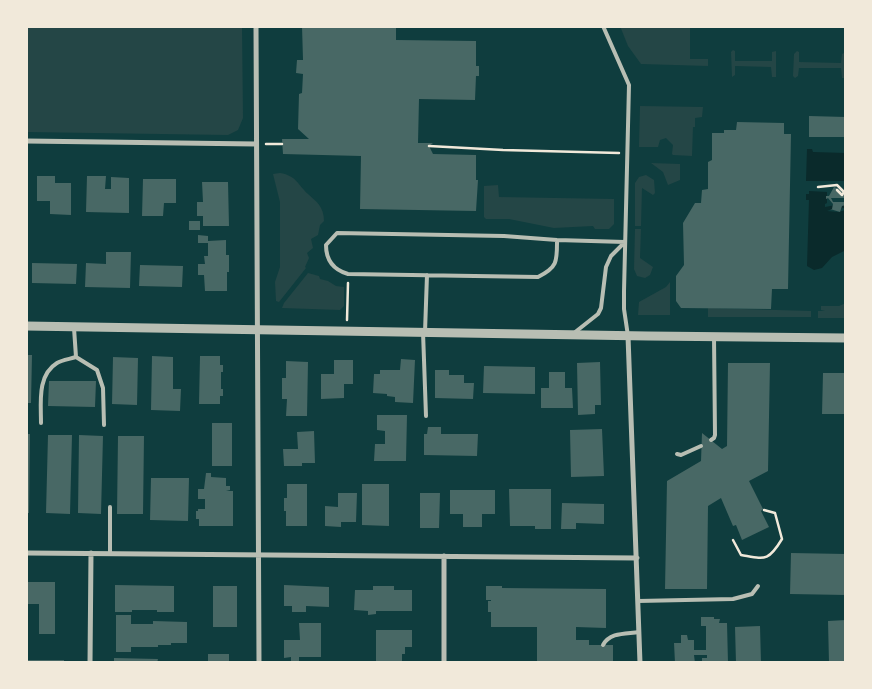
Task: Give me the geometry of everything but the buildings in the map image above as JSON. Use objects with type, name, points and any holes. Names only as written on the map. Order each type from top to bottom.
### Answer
[{"type":"street","points":[[256,26],[259,663]]},
{"type":"street","points":[[26,141],[256,144]]},
{"type":"street","points":[[26,326],[846,338]]},
{"type":"street","points":[[628,336],[640,663]]},
{"type":"street","points":[[26,553],[637,558]]},
{"type":"street","points":[[90,663],[91,553]]},
{"type":"street","points":[[444,556],[444,663]]},
{"type":"lane","points":[[603,26],[629,85],[624,309],[628,336]]},
{"type":"lane","points":[[556,240],[556,262],[550,271],[538,277],[348,274],[340,272],[326,256],[326,245],[337,234],[504,236],[625,242]]},
{"type":"lane","points":[[572,335],[598,314],[601,308],[606,267],[611,256],[625,242]]},
{"type":"lane","points":[[426,416],[424,332],[427,276]]},
{"type":"lane","points":[[74,326],[76,357]]},
{"type":"lane","points":[[711,440],[715,435],[714,337]]},
{"type":"lane","points":[[41,423],[41,391],[47,372],[58,362],[76,357],[97,370],[103,388],[104,425]]},
{"type":"lane","points":[[677,454],[681,455],[701,446]]},
{"type":"lane","points":[[110,507],[110,553]]},
{"type":"lane","points":[[638,600],[733,599],[752,594],[758,586]]},
{"type":"lane","points":[[602,645],[614,635],[639,632]]},
{"type":"path","points":[[256,144],[282,144]]},
{"type":"path","points":[[429,146],[618,153]]},
{"type":"path","points":[[818,187],[837,185],[844,192],[842,195],[837,190]]},
{"type":"path","points":[[346,330],[348,274]]},
{"type":"path","points":[[733,540],[741,555],[763,559],[774,553],[782,539],[774,512],[764,510]]},
{"type":"shaded area","points":[[26,26],[242,26],[243,118],[238,130],[228,135],[26,132]]},
{"type":"shaded area","points":[[620,26],[690,26],[690,59],[708,59],[708,66],[641,64],[628,46]]},
{"type":"shaded area","points":[[735,51],[735,61],[772,61],[772,52],[776,51],[776,77],[772,77],[771,67],[735,66],[735,75],[732,77],[731,52]]},
{"type":"shaded area","points":[[797,51],[799,52],[799,62],[841,63],[842,54],[846,52],[846,78],[842,78],[841,68],[799,68],[798,76],[795,78],[793,76],[794,54]]},
{"type":"shaded area","points":[[640,106],[703,107],[702,117],[695,118],[692,156],[673,155],[673,145],[666,138],[660,140],[658,147],[639,147]]},
{"type":"shaded area","points":[[807,149],[812,149],[813,152],[846,153],[846,181],[806,181]]},
{"type":"shaded area","points":[[651,163],[680,164],[680,180],[668,185],[663,172]]},
{"type":"shaded area","points":[[280,173],[293,178],[317,202],[323,212],[324,221],[320,225],[318,235],[311,239],[313,248],[307,253],[309,258],[306,268],[279,302],[276,301],[275,282],[280,267],[280,202],[273,174]]},
{"type":"shaded area","points":[[646,175],[654,180],[655,193],[653,195],[642,188],[641,226],[635,226],[635,183],[639,177]]},
{"type":"shaded area","points":[[498,185],[499,197],[614,199],[614,224],[609,229],[595,229],[593,226],[554,228],[509,219],[486,219],[484,217],[484,186]]},
{"type":"shaded area","points":[[809,191],[827,192],[825,207],[846,203],[844,208],[827,211],[838,212],[846,210],[846,250],[832,257],[822,268],[814,270],[807,266],[809,200],[806,200],[806,194],[809,194]]},
{"type":"shaded area","points":[[635,229],[641,229],[640,258],[653,267],[650,275],[645,278],[637,276],[634,269]]},
{"type":"shaded area","points":[[308,273],[319,276],[320,279],[336,286],[344,287],[344,306],[340,310],[282,308]]},
{"type":"shaded area","points":[[670,282],[670,315],[638,315],[639,302],[666,287]]},
{"type":"shaded area","points":[[846,303],[846,318],[818,318],[818,311],[825,311],[821,310],[821,306],[839,306]]},
{"type":"shaded area","points":[[708,308],[811,311],[811,317],[708,317]]}]
